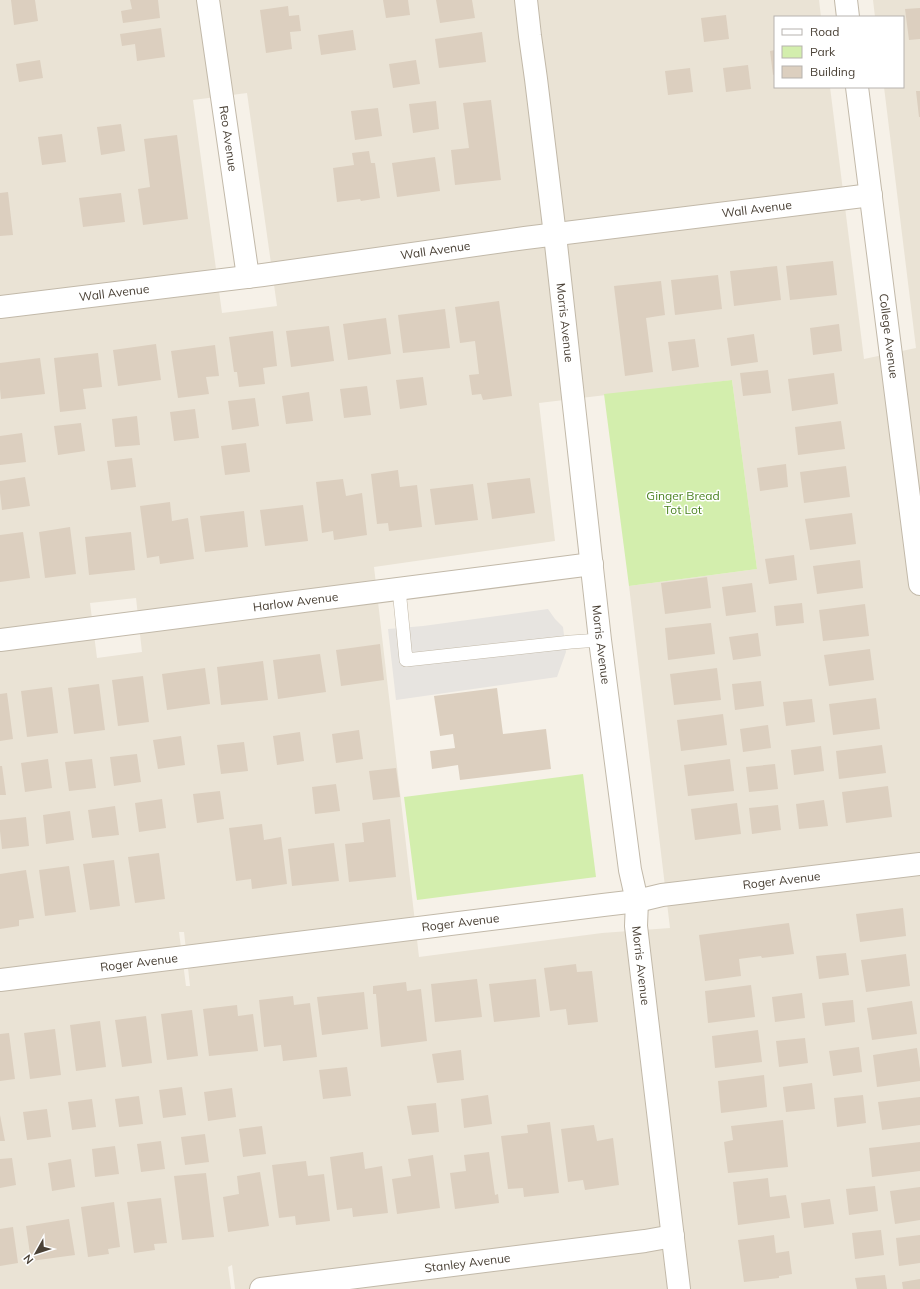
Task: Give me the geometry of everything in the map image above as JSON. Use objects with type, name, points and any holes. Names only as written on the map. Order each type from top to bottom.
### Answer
[{"type":"street","name":"Reo Avenue","points":[[208,0],[248,277]]},
{"type":"street","name":"Morris Avenue","points":[[526,0],[555,235],[600,640],[630,870],[637,901],[636,926],[679,1289]]},
{"type":"street","points":[[846,0],[848,16]]},
{"type":"street","name":"College Avenue","points":[[857,88],[920,584]]},
{"type":"street","name":"Wall Avenue","points":[[0,307],[248,277],[525,238],[871,195]]},
{"type":"street","name":"Harlow Avenue","points":[[0,640],[592,564]]},
{"type":"street","name":"Roger Avenue","points":[[0,980],[637,901],[662,894],[920,864]]},
{"type":"street","name":"Stanley Avenue","points":[[261,1289],[637,1242],[673,1236]]},
{"type":"lane","points":[[399,589],[406,660],[600,640]]},
{"type":"shaded area","points":[[0,0],[819,0],[821,16],[774,16],[774,88],[830,88],[864,359],[916,348],[884,88],[904,88],[904,16],[875,16],[873,0],[920,0],[920,1289],[235,1289],[232,1265],[228,1267],[231,1289],[0,1289]],"holes":[[[247,93],[277,306],[222,313],[193,100]],[[732,380],[757,569],[629,586],[670,928],[602,933],[419,957],[374,567],[555,541],[539,403]],[[136,598],[142,652],[97,658],[90,603]],[[179,932],[184,932],[190,986],[186,986]]]},
{"type":"shaded area","points":[[548,609],[563,627],[566,652],[557,677],[396,700],[388,629],[423,626]]},
{"type":"green space","name":"Ginger Bread Tot Lot","points":[[732,380],[757,569],[629,586],[604,394]]},
{"type":"green space","points":[[583,774],[596,877],[417,900],[404,797]]},
{"type":"building","points":[[11,0],[35,0],[38,21],[14,25]]},
{"type":"building","points":[[130,0],[158,0],[160,18],[123,23],[121,11],[132,9]]},
{"type":"building","points":[[383,0],[408,0],[410,15],[386,18]]},
{"type":"building","points":[[436,0],[472,0],[475,18],[440,23]]},
{"type":"building","points":[[288,6],[289,16],[299,15],[301,31],[290,32],[292,49],[266,53],[260,10]]},
{"type":"building","points":[[920,8],[920,39],[909,40],[905,9]]},
{"type":"building","points":[[726,15],[729,39],[704,42],[701,18]]},
{"type":"building","points":[[161,28],[165,57],[137,61],[135,44],[122,46],[120,34]]},
{"type":"building","points":[[353,30],[356,50],[321,55],[318,35]]},
{"type":"building","points":[[482,32],[486,62],[439,68],[435,39]]},
{"type":"building","points":[[774,50],[773,75],[770,51]]},
{"type":"building","points":[[40,60],[43,78],[19,82],[16,64]]},
{"type":"building","points":[[416,60],[420,84],[393,88],[389,64]]},
{"type":"building","points":[[748,65],[751,89],[726,92],[723,68]]},
{"type":"building","points":[[690,68],[693,92],[668,95],[665,71]]},
{"type":"building","points":[[916,91],[920,91],[920,117],[919,117]]},
{"type":"building","points":[[491,100],[501,180],[455,185],[451,150],[469,148],[463,103]]},
{"type":"building","points":[[436,101],[439,129],[413,133],[409,104]]},
{"type":"building","points":[[378,108],[382,136],[355,140],[351,111]]},
{"type":"building","points":[[121,124],[125,151],[101,155],[97,127]]},
{"type":"building","points":[[62,134],[66,162],[42,165],[38,137]]},
{"type":"building","points":[[177,135],[188,219],[143,225],[138,189],[150,187],[144,139]]},
{"type":"building","points":[[369,151],[371,163],[375,163],[380,198],[361,201],[360,199],[337,202],[333,168],[354,165],[352,153]]},
{"type":"building","points":[[435,157],[440,191],[397,197],[392,163]]},
{"type":"building","points":[[8,192],[13,235],[0,236],[0,193]]},
{"type":"building","points":[[121,193],[125,222],[83,227],[79,198]]},
{"type":"building","points":[[833,261],[837,295],[790,300],[786,266]]},
{"type":"building","points":[[777,266],[781,300],[734,306],[730,271]]},
{"type":"building","points":[[718,275],[722,309],[675,315],[671,280]]},
{"type":"building","points":[[661,281],[665,315],[646,318],[653,372],[625,376],[614,286]]},
{"type":"building","points":[[499,301],[512,396],[483,400],[481,394],[472,395],[469,375],[479,374],[475,341],[460,343],[455,307]]},
{"type":"building","points":[[445,309],[450,348],[403,353],[398,315]]},
{"type":"building","points":[[386,318],[391,354],[348,360],[343,324]]},
{"type":"building","points":[[839,324],[842,351],[813,355],[810,328]]},
{"type":"building","points":[[329,326],[334,361],[291,367],[286,331]]},
{"type":"building","points":[[273,331],[277,366],[263,368],[265,384],[239,387],[237,372],[234,372],[229,337]]},
{"type":"building","points":[[754,334],[758,362],[731,366],[727,338]]},
{"type":"building","points":[[695,339],[699,367],[672,371],[668,342]]},
{"type":"building","points":[[156,344],[161,380],[118,386],[113,350]]},
{"type":"building","points":[[215,345],[219,376],[206,377],[209,394],[178,398],[171,351]]},
{"type":"building","points":[[98,353],[102,387],[83,389],[86,409],[60,412],[54,358]]},
{"type":"building","points":[[40,358],[45,394],[1,399],[0,363]]},
{"type":"building","points":[[768,370],[771,393],[743,396],[740,373]]},
{"type":"building","points":[[834,373],[838,404],[792,411],[788,379]]},
{"type":"building","points":[[423,377],[427,405],[400,409],[396,380]]},
{"type":"building","points":[[367,386],[371,415],[344,418],[340,389]]},
{"type":"building","points":[[309,392],[313,421],[286,424],[282,396]]},
{"type":"building","points":[[255,398],[259,426],[232,430],[228,401]]},
{"type":"building","points":[[195,409],[199,438],[174,441],[170,412]]},
{"type":"building","points":[[137,416],[140,445],[115,447],[112,419]]},
{"type":"building","points":[[841,421],[845,449],[798,455],[795,427]]},
{"type":"building","points":[[81,423],[85,451],[58,455],[54,426]]},
{"type":"building","points":[[22,433],[26,462],[0,465],[0,436]]},
{"type":"building","points":[[246,443],[250,472],[225,475],[221,446]]},
{"type":"building","points":[[132,458],[136,487],[111,490],[107,461]]},
{"type":"building","points":[[786,464],[788,487],[760,491],[757,468]]},
{"type":"building","points":[[846,466],[850,497],[804,503],[800,472]]},
{"type":"building","points":[[398,470],[400,487],[417,485],[422,527],[389,531],[388,523],[377,524],[371,474]]},
{"type":"building","points":[[25,477],[30,506],[2,510],[0,481]]},
{"type":"building","points":[[530,478],[535,513],[492,519],[487,483]]},
{"type":"building","points":[[343,479],[346,496],[362,493],[367,535],[334,540],[333,531],[322,533],[316,482]]},
{"type":"building","points":[[473,484],[478,520],[435,525],[430,489]]},
{"type":"building","points":[[170,502],[172,521],[188,518],[194,559],[160,564],[159,556],[147,558],[140,506]]},
{"type":"building","points":[[303,505],[308,541],[265,546],[260,510]]},
{"type":"building","points":[[244,511],[248,547],[205,552],[200,516]]},
{"type":"building","points":[[852,513],[856,544],[810,550],[805,519]]},
{"type":"building","points":[[70,527],[76,574],[45,578],[39,532]]},
{"type":"building","points":[[23,532],[30,578],[0,582],[0,535]]},
{"type":"building","points":[[131,532],[135,570],[89,575],[85,537]]},
{"type":"building","points":[[794,555],[797,580],[769,584],[765,559]]},
{"type":"building","points":[[860,560],[863,588],[817,594],[813,566]]},
{"type":"building","points":[[707,577],[711,608],[665,614],[661,583]]},
{"type":"building","points":[[752,583],[756,612],[726,616],[722,587]]},
{"type":"building","points":[[802,603],[804,623],[776,626],[774,606]]},
{"type":"building","points":[[865,604],[869,636],[823,641],[819,610]]},
{"type":"building","points":[[711,623],[715,654],[668,660],[665,628]]},
{"type":"building","points":[[758,633],[761,656],[733,660],[729,637]]},
{"type":"building","points":[[380,644],[384,680],[341,686],[336,650]]},
{"type":"building","points":[[870,649],[874,680],[829,686],[824,655]]},
{"type":"building","points":[[320,654],[326,692],[278,699],[273,660]]},
{"type":"building","points":[[263,661],[268,700],[221,705],[217,667]]},
{"type":"building","points":[[205,668],[210,704],[167,710],[162,674]]},
{"type":"building","points":[[717,668],[721,700],[674,705],[670,674]]},
{"type":"building","points":[[143,676],[149,722],[118,726],[112,680]]},
{"type":"building","points":[[761,681],[764,706],[735,710],[732,684]]},
{"type":"building","points":[[99,684],[105,730],[74,734],[68,688]]},
{"type":"building","points":[[52,687],[58,733],[27,737],[21,691]]},
{"type":"building","points":[[497,688],[503,734],[546,729],[551,769],[460,780],[458,765],[432,769],[430,751],[455,748],[453,734],[440,736],[434,696]]},
{"type":"building","points":[[7,693],[13,739],[0,741],[0,694]]},
{"type":"building","points":[[876,698],[880,729],[833,735],[829,704]]},
{"type":"building","points":[[812,699],[815,722],[786,726],[783,702]]},
{"type":"building","points":[[723,714],[727,745],[681,751],[677,720]]},
{"type":"building","points":[[768,725],[771,748],[743,752],[740,729]]},
{"type":"building","points":[[359,730],[363,759],[336,763],[332,734]]},
{"type":"building","points":[[300,732],[304,761],[277,765],[273,736]]},
{"type":"building","points":[[181,736],[185,765],[158,769],[153,740]]},
{"type":"building","points":[[244,742],[248,771],[221,774],[217,745]]},
{"type":"building","points":[[882,745],[886,773],[839,779],[836,751]]},
{"type":"building","points":[[821,746],[824,771],[794,775],[791,750]]},
{"type":"building","points":[[137,754],[141,782],[114,786],[110,757]]},
{"type":"building","points":[[48,759],[52,788],[25,792],[21,763]]},
{"type":"building","points":[[92,759],[96,788],[69,791],[65,762]]},
{"type":"building","points":[[730,759],[734,791],[688,796],[684,765]]},
{"type":"building","points":[[775,764],[778,789],[749,792],[746,767]]},
{"type":"building","points":[[0,766],[2,766],[6,795],[0,795]]},
{"type":"building","points":[[396,768],[400,797],[373,800],[369,771]]},
{"type":"building","points":[[336,784],[340,811],[315,814],[312,787]]},
{"type":"building","points":[[888,786],[892,817],[846,823],[842,792]]},
{"type":"building","points":[[220,791],[224,819],[197,823],[193,794]]},
{"type":"building","points":[[162,799],[166,828],[139,832],[135,803]]},
{"type":"building","points":[[824,800],[828,826],[799,829],[796,804]]},
{"type":"building","points":[[737,803],[741,834],[695,840],[691,809]]},
{"type":"building","points":[[778,805],[781,830],[752,834],[749,808]]},
{"type":"building","points":[[115,806],[119,835],[92,838],[88,810]]},
{"type":"building","points":[[70,811],[74,840],[46,844],[43,815]]},
{"type":"building","points":[[26,817],[29,846],[2,849],[0,820]]},
{"type":"building","points":[[390,819],[396,877],[349,882],[345,844],[364,842],[362,823]]},
{"type":"building","points":[[262,824],[264,840],[281,837],[287,884],[252,889],[251,879],[236,881],[229,828]]},
{"type":"building","points":[[334,843],[339,881],[292,886],[288,849]]},
{"type":"building","points":[[159,853],[165,899],[135,903],[128,857]]},
{"type":"building","points":[[114,860],[120,906],[90,910],[83,864]]},
{"type":"building","points":[[69,866],[76,912],[45,916],[39,870]]},
{"type":"building","points":[[26,870],[34,918],[19,920],[19,926],[0,929],[0,874]]},
{"type":"building","points":[[903,908],[906,936],[860,942],[856,914]]},
{"type":"building","points":[[789,923],[794,954],[739,959],[741,976],[705,981],[699,935]]},
{"type":"building","points":[[846,953],[849,975],[819,979],[816,956]]},
{"type":"building","points":[[906,954],[910,986],[866,992],[861,960]]},
{"type":"building","points":[[576,964],[577,972],[592,971],[598,1022],[568,1025],[566,1009],[550,1011],[544,968]]},
{"type":"building","points":[[477,979],[482,1017],[435,1022],[431,984]]},
{"type":"building","points":[[536,979],[540,1017],[494,1022],[489,984]]},
{"type":"building","points":[[406,982],[407,991],[421,989],[427,1041],[381,1047],[376,994],[373,994],[373,986]]},
{"type":"building","points":[[751,985],[755,1017],[708,1023],[705,991]]},
{"type":"building","points":[[364,992],[368,1029],[322,1035],[317,997]]},
{"type":"building","points":[[802,993],[805,1018],[775,1022],[772,997]]},
{"type":"building","points":[[293,996],[294,1005],[310,1003],[317,1057],[283,1061],[281,1045],[264,1047],[259,1000]]},
{"type":"building","points":[[853,1000],[855,1022],[825,1026],[822,1003]]},
{"type":"building","points":[[912,1001],[917,1034],[872,1040],[867,1008]]},
{"type":"building","points":[[237,1005],[238,1016],[253,1014],[258,1051],[209,1056],[203,1009]]},
{"type":"building","points":[[192,1010],[198,1056],[167,1060],[161,1014]]},
{"type":"building","points":[[146,1016],[152,1063],[122,1067],[115,1020]]},
{"type":"building","points":[[100,1021],[106,1067],[76,1071],[70,1025]]},
{"type":"building","points":[[55,1029],[61,1075],[30,1079],[24,1033]]},
{"type":"building","points":[[758,1030],[762,1062],[715,1068],[712,1036]]},
{"type":"building","points":[[9,1033],[15,1079],[0,1081],[0,1034]]},
{"type":"building","points":[[805,1038],[808,1063],[779,1067],[776,1041]]},
{"type":"building","points":[[859,1047],[862,1072],[833,1076],[829,1051]]},
{"type":"building","points":[[917,1048],[920,1081],[877,1087],[873,1055]]},
{"type":"building","points":[[461,1050],[464,1080],[437,1083],[432,1054]]},
{"type":"building","points":[[347,1067],[351,1096],[323,1099],[319,1070]]},
{"type":"building","points":[[764,1075],[767,1107],[721,1113],[718,1081]]},
{"type":"building","points":[[812,1083],[815,1109],[786,1112],[783,1087]]},
{"type":"building","points":[[182,1087],[186,1115],[163,1118],[159,1090]]},
{"type":"building","points":[[232,1088],[236,1117],[208,1121],[204,1092]]},
{"type":"building","points":[[488,1095],[492,1124],[464,1128],[461,1099]]},
{"type":"building","points":[[863,1095],[866,1123],[837,1127],[834,1098]]},
{"type":"building","points":[[139,1096],[143,1124],[119,1127],[115,1099]]},
{"type":"building","points":[[920,1097],[920,1125],[882,1130],[878,1102]]},
{"type":"building","points":[[92,1099],[96,1127],[72,1130],[68,1102]]},
{"type":"building","points":[[436,1103],[439,1132],[412,1135],[407,1106]]},
{"type":"building","points":[[47,1109],[51,1137],[27,1140],[23,1112]]},
{"type":"building","points":[[0,1115],[5,1141],[0,1141]]},
{"type":"building","points":[[783,1120],[788,1167],[728,1173],[724,1142],[733,1140],[731,1126]]},
{"type":"building","points":[[550,1122],[559,1193],[524,1197],[523,1188],[508,1189],[501,1136],[528,1133],[527,1125]]},
{"type":"building","points":[[594,1125],[597,1141],[613,1138],[619,1185],[585,1190],[583,1180],[568,1182],[561,1129]]},
{"type":"building","points":[[262,1126],[266,1154],[243,1157],[239,1129]]},
{"type":"building","points":[[205,1134],[209,1162],[185,1165],[181,1137]]},
{"type":"building","points":[[161,1141],[165,1169],[141,1172],[137,1144]]},
{"type":"building","points":[[920,1142],[920,1171],[872,1177],[869,1148]]},
{"type":"building","points":[[115,1146],[119,1174],[95,1177],[92,1149]]},
{"type":"building","points":[[363,1152],[365,1169],[382,1166],[388,1213],[353,1217],[352,1208],[337,1210],[330,1157]]},
{"type":"building","points":[[489,1152],[495,1195],[498,1194],[499,1203],[455,1209],[450,1173],[466,1171],[464,1155]]},
{"type":"building","points":[[433,1155],[440,1208],[397,1214],[392,1179],[411,1176],[408,1159]]},
{"type":"building","points":[[12,1158],[16,1185],[0,1188],[0,1159]]},
{"type":"building","points":[[71,1159],[75,1187],[52,1191],[48,1163]]},
{"type":"building","points":[[306,1161],[308,1176],[324,1174],[330,1221],[296,1225],[295,1216],[279,1218],[272,1165]]},
{"type":"building","points":[[260,1172],[269,1226],[228,1232],[223,1197],[239,1194],[237,1176]]},
{"type":"building","points":[[206,1173],[214,1237],[182,1240],[174,1176]]},
{"type":"building","points":[[768,1178],[770,1197],[786,1195],[790,1218],[738,1225],[733,1182]]},
{"type":"building","points":[[875,1186],[878,1211],[849,1215],[846,1189]]},
{"type":"building","points":[[920,1187],[920,1220],[895,1224],[890,1191]]},
{"type":"building","points":[[161,1198],[167,1243],[154,1244],[155,1250],[134,1253],[127,1202]]},
{"type":"building","points":[[830,1199],[834,1224],[804,1228],[801,1203]]},
{"type":"building","points":[[114,1202],[120,1247],[108,1249],[109,1254],[88,1257],[81,1207]]},
{"type":"building","points":[[69,1219],[75,1255],[31,1261],[26,1226]]},
{"type":"building","points":[[13,1227],[18,1263],[0,1266],[0,1229]]},
{"type":"building","points":[[881,1230],[884,1255],[855,1259],[852,1233]]},
{"type":"building","points":[[774,1235],[776,1253],[789,1251],[792,1274],[779,1276],[779,1278],[744,1282],[738,1240]]},
{"type":"building","points":[[920,1235],[920,1263],[899,1266],[896,1238]]},
{"type":"building","points":[[885,1275],[887,1289],[857,1289],[855,1278]]},
{"type":"building","points":[[920,1279],[920,1289],[903,1289],[902,1282]]}]
